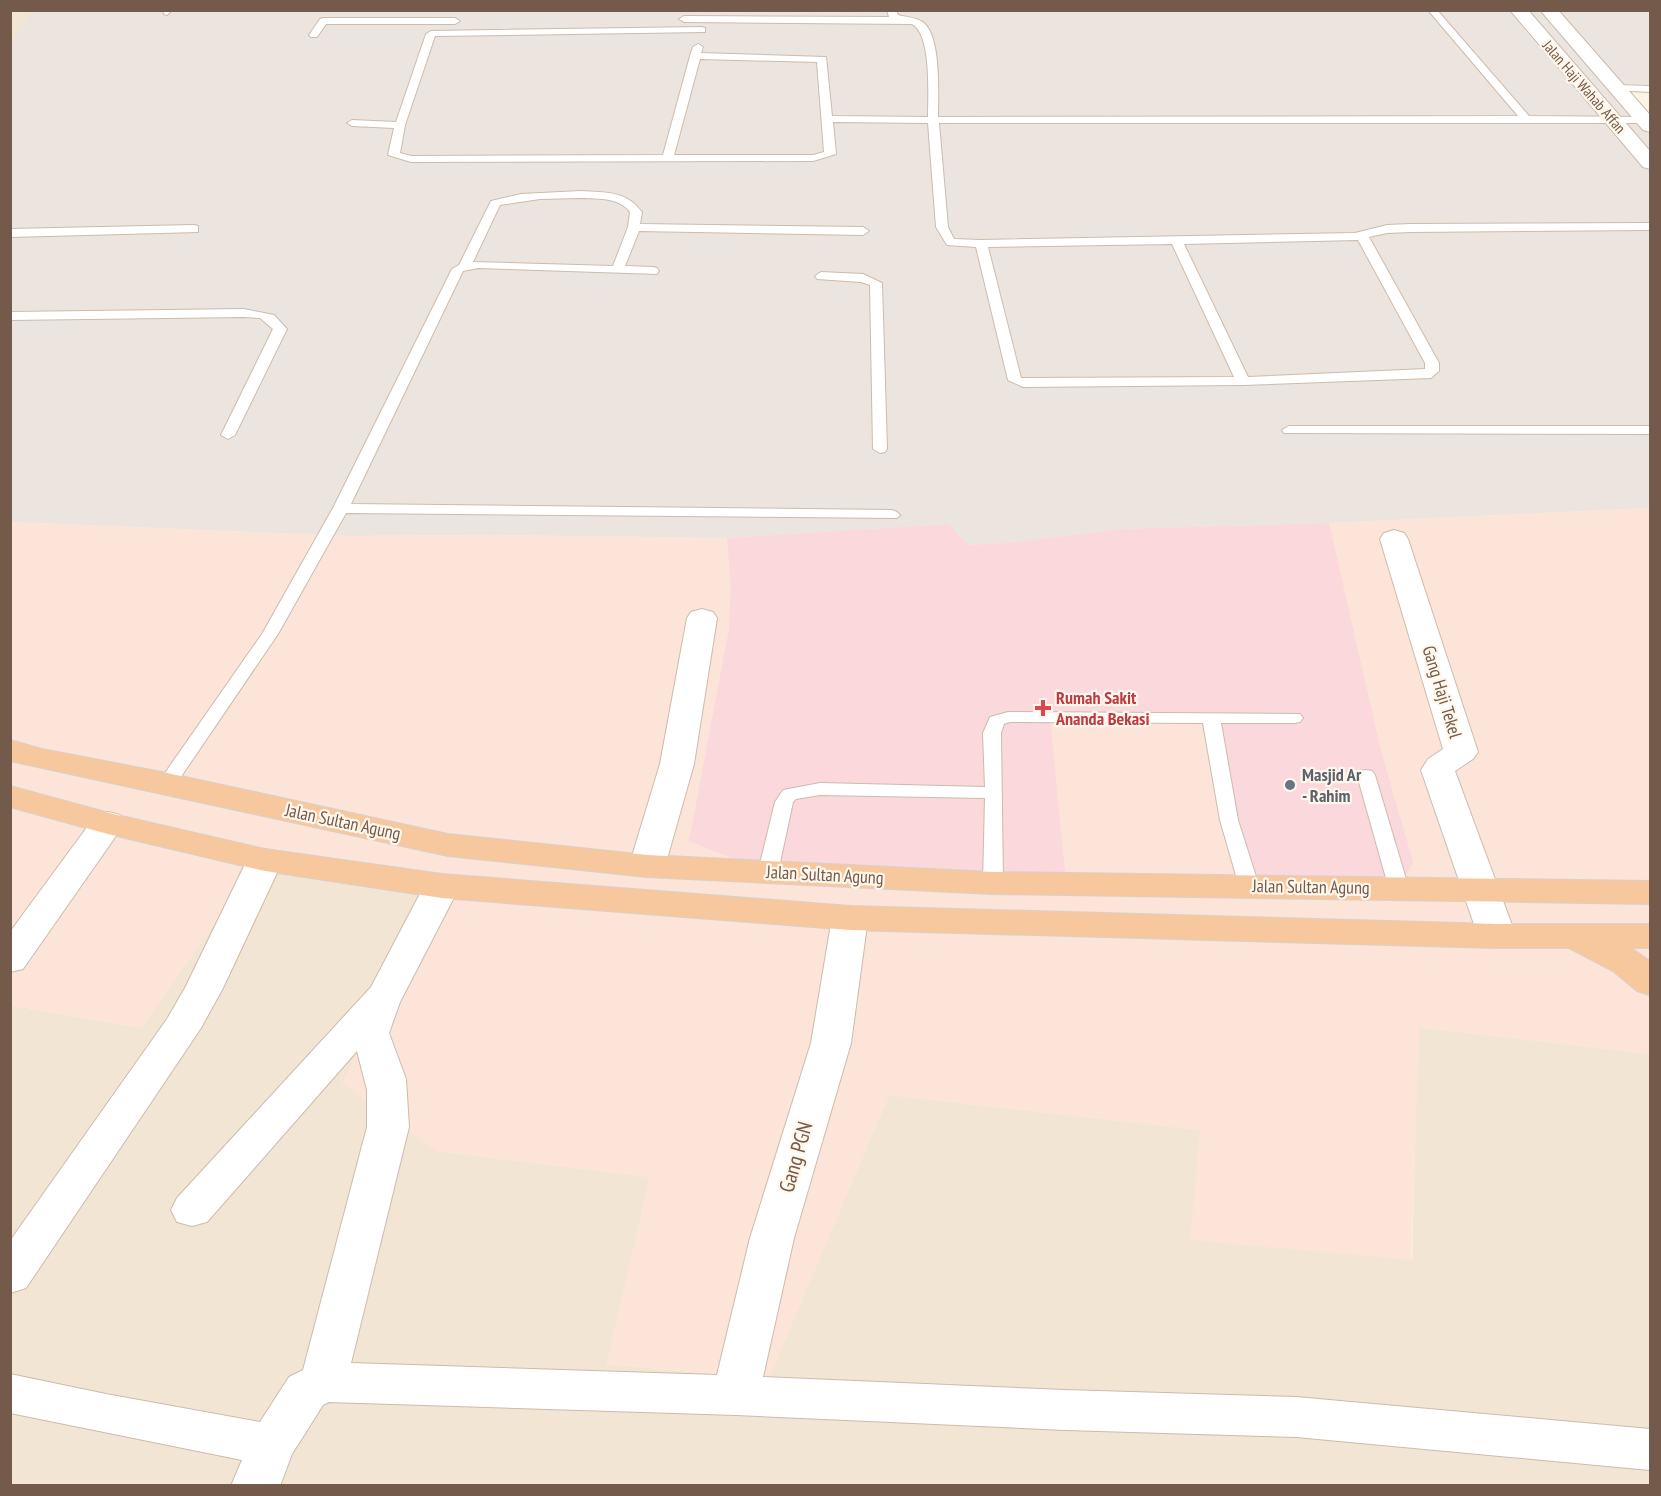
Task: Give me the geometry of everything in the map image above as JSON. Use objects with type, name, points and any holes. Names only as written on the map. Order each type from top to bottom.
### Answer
[{"type":"highway","name":"Jalan Sultan Agung","points":[[10,750],[37,758],[167,783],[448,845],[647,866],[993,883],[1481,892],[1650,892]]},
{"type":"highway","points":[[10,796],[108,824],[265,860],[442,886],[850,918],[1497,936],[1650,936]]},
{"type":"highway","points":[[1573,935],[1610,952],[1643,974],[1650,982]]},
{"type":"street","name":"Jalan Haji Wahab Affan","points":[[1518,10],[1650,163]]},
{"type":"street","name":"Jalan Haji Wahab Affan","points":[[1548,10],[1647,123]]},
{"type":"street","name":"Gang Haji Tekel","points":[[1394,539],[1461,752],[1440,766],[1438,770],[1497,936]]},
{"type":"street","points":[[647,866],[677,764],[702,618]]},
{"type":"street","points":[[10,960],[108,824]]},
{"type":"street","points":[[10,1276],[181,1029],[204,988],[265,860]]},
{"type":"street","points":[[323,1382],[388,1127],[389,1085],[380,1054],[369,1034],[386,994],[442,886]]},
{"type":"street","name":"Gang PGN","points":[[736,1395],[772,1238],[831,1043],[850,918]]},
{"type":"street","points":[[192,1210],[386,994]]},
{"type":"street","points":[[10,1393],[106,1414],[263,1465],[306,1391],[323,1382],[736,1395],[1065,1410],[1296,1417],[1650,1450]]},
{"type":"lane","points":[[891,10],[892,15],[901,20]]},
{"type":"lane","points":[[1432,10],[1526,119]]},
{"type":"lane","points":[[668,158],[706,19]]},
{"type":"lane","points":[[660,20],[901,20],[917,22],[927,33],[932,65],[933,120],[942,227],[951,242],[981,244],[1362,236],[1387,229],[1410,228],[1650,227]]},
{"type":"lane","points":[[314,35],[323,21],[462,21]]},
{"type":"lane","points":[[695,56],[822,59],[830,154],[827,156],[668,158],[403,158],[394,156],[400,124],[431,34],[702,30]]},
{"type":"lane","points":[[1616,88],[1650,89]]},
{"type":"lane","points":[[827,119],[1526,119],[1612,120],[1647,123]]},
{"type":"lane","points":[[352,123],[400,124]]},
{"type":"lane","points":[[464,267],[495,203],[514,196],[611,197],[628,202],[636,212],[634,227],[618,269]]},
{"type":"lane","points":[[634,227],[862,231]]},
{"type":"lane","points":[[10,232],[194,229]]},
{"type":"lane","points":[[981,244],[1016,381],[1032,384],[1243,381],[1426,375],[1432,371],[1432,363],[1362,236]]},
{"type":"lane","points":[[1176,240],[1243,381]]},
{"type":"lane","points":[[167,783],[270,634],[340,508],[458,269],[478,264],[653,271]]},
{"type":"lane","points":[[821,276],[863,278],[876,283],[880,449]]},
{"type":"lane","points":[[10,316],[244,313],[270,317],[276,321],[280,329],[228,435]]},
{"type":"lane","points":[[1289,430],[1650,430]]},
{"type":"lane","points":[[340,508],[892,515]]},
{"type":"lane","points":[[993,883],[992,733],[996,721],[1008,717],[1294,718]]},
{"type":"lane","points":[[1211,719],[1229,820],[1249,886]]},
{"type":"lane","points":[[1366,775],[1399,889]]},
{"type":"lane","points":[[768,872],[784,802],[790,794],[820,789],[994,793]]},
{"type":"shaded area","points":[[33,10],[1650,11],[1650,85],[1620,84],[1650,119],[1650,508],[1329,523],[1123,529],[1006,543],[968,545],[949,524],[727,538],[349,536],[11,522],[10,46]]},
{"type":"shaded area","points":[[11,11],[33,11],[11,46]]},
{"type":"shaded area","points":[[1650,508],[1650,1054],[1419,1027],[1411,1260],[1190,1240],[1200,1130],[889,1095],[769,1379],[607,1364],[650,1177],[437,1151],[342,1083],[442,887],[259,860],[141,1028],[11,1005],[11,522],[349,536],[727,538],[949,524],[968,545],[1006,543],[1123,529],[1329,523]]},
{"type":"shaded area","name":"Rumah Sakit Ananda Bekasi","points":[[1329,523],[1381,751],[1413,862],[1399,889],[1249,886],[1211,719],[1050,718],[1066,883],[768,872],[689,841],[729,629],[731,587],[727,538],[949,524],[968,545],[1006,543],[1123,529]]},
{"type":"shaded area","points":[[259,860],[442,886],[437,1151],[650,1177],[607,1364],[768,1379],[889,1095],[1201,1130],[1412,1259],[1418,1027],[1650,1054],[1650,1485],[11,1485],[10,1005],[141,1028]]},
{"type":"place","name":"Rumah Sakit Ananda Bekasi","points":[[1043,708]]},
{"type":"place","name":"Masjid Ar - Rahim","points":[[1290,785]]}]
